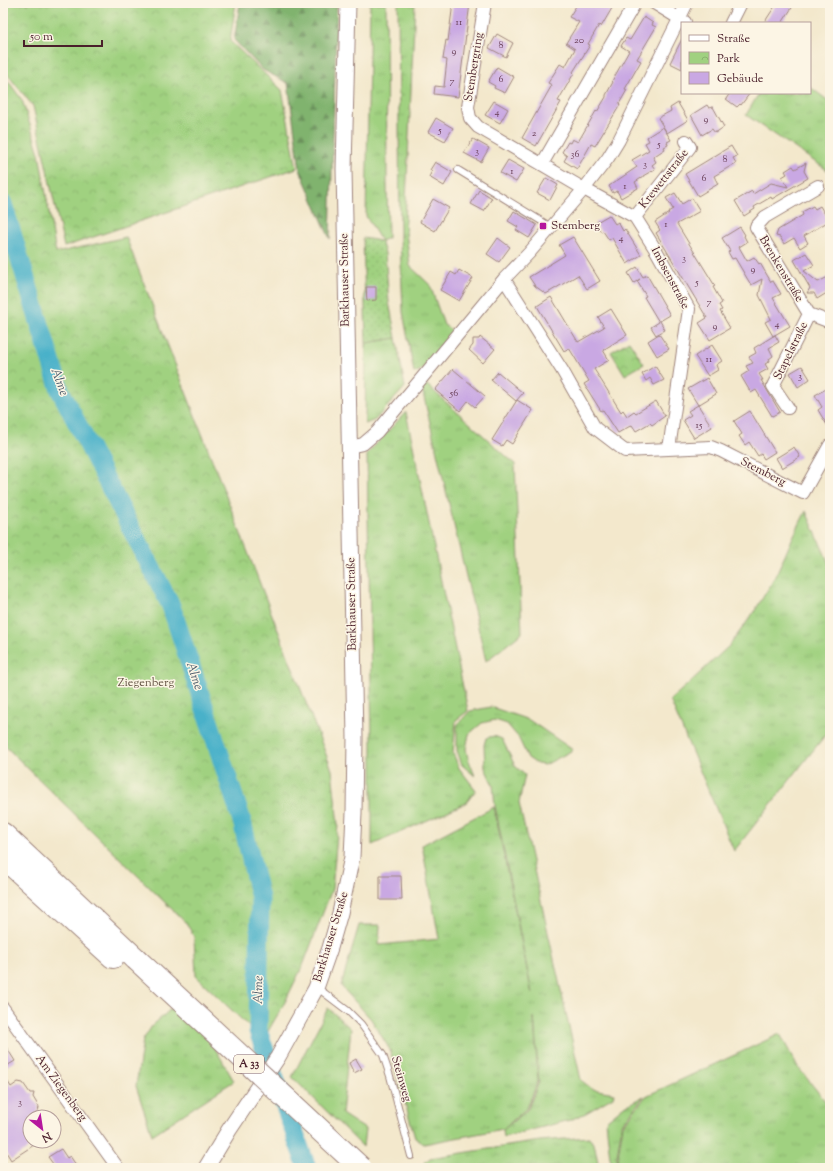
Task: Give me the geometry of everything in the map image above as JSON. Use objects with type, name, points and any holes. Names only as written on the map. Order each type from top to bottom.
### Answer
[{"type":"highway","name":"A 33","points":[[3,834],[131,964],[339,1168]]},
{"type":"highway","name":"A 33","points":[[3,857],[131,964],[361,1168]]},
{"type":"street","name":"Barkhauser Straße","points":[[206,1168],[229,1130],[278,1057],[316,988],[340,913],[352,857],[355,738],[344,169],[348,3]]},
{"type":"street","name":"Stembergring","points":[[485,3],[468,107],[470,118],[478,127],[584,189]]},
{"type":"street","points":[[542,164],[635,3]]},
{"type":"street","points":[[654,3],[683,21],[687,3]]},
{"type":"street","points":[[732,22],[741,3]]},
{"type":"street","points":[[349,447],[363,444],[377,432],[504,279],[584,189],[620,140],[681,25]]},
{"type":"street","name":"Krewettstraße","points":[[635,217],[690,147],[686,141]]},
{"type":"street","name":"Brenkenstraße","points":[[818,186],[765,217],[756,227],[809,314],[830,322]]},
{"type":"street","name":"Imbsenstraße","points":[[584,189],[635,217],[689,308],[670,449]]},
{"type":"street","name":"Stemberg","points":[[504,279],[562,370],[595,428],[625,451],[711,446],[803,493],[830,445]]},
{"type":"street","name":"Stapelstraße","points":[[788,408],[773,386],[809,314]]},
{"type":"street","name":"Am Ziegenberg","points":[[3,1008],[118,1168]]},
{"type":"lane","points":[[458,170],[551,227]]},
{"type":"lane","name":"Steinweg","points":[[316,988],[323,992],[361,1024],[383,1055],[411,1156]]},
{"type":"green space","points":[[3,3],[236,3],[230,41],[282,90],[297,168],[64,247],[33,106],[3,69]]},
{"type":"green space","points":[[240,3],[337,3],[330,239],[300,170],[288,83],[263,70],[234,40]]},
{"type":"green space","points":[[370,3],[386,3],[388,238],[381,241],[366,216]]},
{"type":"green space","points":[[398,3],[415,3],[405,223],[410,266],[430,285],[444,325],[453,331],[421,370],[414,373],[403,312],[400,239]]},
{"type":"green space","name":"Ziegenberg","points":[[3,74],[22,100],[39,153],[56,253],[126,237],[332,770],[338,825],[332,889],[304,963],[285,1002],[263,1040],[196,976],[194,937],[187,924],[3,744]]},
{"type":"green space","points":[[811,88],[830,102],[830,172],[746,115],[758,94],[811,94]]},
{"type":"green space","points":[[363,238],[381,241],[385,253],[389,302],[396,338],[366,343]]},
{"type":"green space","points":[[396,338],[405,387],[375,420],[365,424],[366,343]]},
{"type":"green space","points":[[629,341],[644,364],[625,375],[611,352]]},
{"type":"green space","points":[[426,384],[515,464],[522,633],[486,661],[422,389]]},
{"type":"green space","points":[[406,412],[468,711],[456,720],[453,753],[459,768],[476,790],[466,803],[372,845],[372,744],[367,454]]},
{"type":"green space","points":[[806,511],[830,566],[830,729],[734,851],[670,700],[730,645],[754,612],[776,576]]},
{"type":"green space","points":[[491,707],[529,720],[573,750],[545,765],[537,764],[528,758],[518,737],[507,724],[495,720],[482,723],[469,734],[466,749],[475,776],[462,765],[457,751],[457,725],[470,711]]},
{"type":"green space","points":[[494,736],[502,739],[515,766],[525,775],[519,803],[581,1080],[592,1089],[614,1093],[613,1097],[586,1113],[570,1120],[504,1137],[503,1130],[528,1109],[539,1082],[534,1017],[538,1081],[527,1108],[503,1129],[424,1144],[415,1138],[390,1050],[371,1019],[341,986],[359,925],[380,925],[379,945],[439,939],[422,845],[494,807],[532,994],[495,806],[493,785],[485,768],[484,745],[486,738]]},
{"type":"green space","points":[[185,996],[234,1081],[152,1135],[136,1086],[143,1040],[152,1026]]},
{"type":"green space","points":[[328,1008],[351,1029],[342,1114],[365,1129],[363,1147],[292,1077]]},
{"type":"green space","points":[[780,1034],[797,1066],[830,1107],[830,1168],[618,1168],[617,1163],[623,1125],[646,1096]]},
{"type":"green space","points":[[644,1096],[622,1124],[615,1168],[613,1168],[610,1158],[606,1121],[623,1107]]},
{"type":"green space","points":[[589,1137],[595,1147],[599,1168],[422,1168],[422,1165],[430,1158],[540,1141]]},
{"type":"building","points":[[453,3],[470,3],[458,97],[434,94],[435,86],[444,87],[447,60],[443,59],[446,40],[448,41]]},
{"type":"building","points":[[578,3],[615,3],[601,27],[599,25],[588,44],[590,45],[573,72],[574,73],[558,101],[561,102],[536,146],[522,138],[552,85],[548,83],[560,64],[565,67],[575,49],[566,43],[579,22],[569,17]]},
{"type":"building","points":[[777,3],[795,3],[783,22],[765,22]]},
{"type":"building","points":[[644,17],[656,27],[637,59],[641,61],[625,89],[627,90],[619,104],[620,105],[595,146],[591,144],[577,169],[564,161],[567,156],[562,152],[568,142],[570,143],[572,139],[578,142],[596,111],[597,112],[629,51],[621,46],[626,38],[630,40]]},
{"type":"building","points":[[497,34],[513,43],[506,57],[489,48]]},
{"type":"building","points":[[681,41],[681,68],[670,63]]},
{"type":"building","points":[[497,67],[514,77],[505,93],[494,88],[495,86],[488,82]]},
{"type":"building","points":[[729,94],[749,94],[741,105],[740,104],[737,107],[726,99]]},
{"type":"building","points":[[494,101],[508,109],[500,123],[485,115]]},
{"type":"building","points":[[678,103],[688,120],[667,133],[658,118],[671,111],[670,108]]},
{"type":"building","points":[[707,105],[709,108],[713,107],[724,127],[715,133],[712,129],[702,135],[691,115]]},
{"type":"building","points":[[436,118],[453,128],[445,141],[428,132]]},
{"type":"building","points":[[663,127],[671,140],[667,142],[668,145],[664,147],[665,149],[653,157],[656,162],[652,165],[655,169],[635,182],[638,188],[621,198],[617,191],[613,193],[609,186],[637,167],[632,160],[649,150],[645,143],[649,141],[647,137]]},
{"type":"building","points":[[473,139],[489,148],[481,162],[464,153]]},
{"type":"building","points":[[731,146],[737,156],[733,158],[736,163],[714,176],[718,184],[698,196],[685,174]]},
{"type":"building","points":[[508,160],[524,169],[516,182],[500,173]]},
{"type":"building","points":[[435,162],[452,172],[444,186],[429,177],[432,171],[430,170]]},
{"type":"building","points":[[806,163],[804,171],[808,178],[772,199],[771,197],[754,207],[755,209],[744,216],[735,201],[752,191],[753,194],[771,183],[788,187],[782,177],[787,174],[785,171],[793,166],[795,169]]},
{"type":"building","points":[[546,178],[558,185],[550,200],[537,193]]},
{"type":"building","points":[[479,190],[492,198],[484,211],[471,204]]},
{"type":"building","points":[[675,193],[682,204],[692,198],[700,211],[677,224],[715,286],[713,287],[722,303],[719,305],[722,310],[720,311],[730,328],[710,340],[699,323],[707,318],[656,233],[660,230],[655,222],[673,209],[666,198]]},
{"type":"building","points":[[433,199],[449,208],[435,231],[420,222]]},
{"type":"building","points":[[813,206],[815,209],[820,206],[829,221],[804,236],[808,243],[800,248],[794,238],[784,244],[780,237],[776,236],[778,230],[803,215],[802,212]]},
{"type":"building","points":[[514,211],[537,225],[529,238],[516,230],[518,227],[508,221]]},
{"type":"building","points":[[609,215],[615,224],[618,222],[623,231],[625,229],[641,255],[627,264],[612,238],[609,240],[595,223]]},
{"type":"building","points":[[740,227],[747,242],[739,247],[747,261],[754,257],[759,264],[760,263],[771,282],[773,281],[781,294],[773,298],[790,326],[773,336],[765,322],[771,319],[759,295],[762,279],[751,285],[735,258],[732,259],[728,252],[730,251],[722,238]]},
{"type":"building","points":[[573,237],[600,281],[587,289],[578,275],[546,294],[535,286],[529,277],[565,255],[559,245]]},
{"type":"building","points":[[498,238],[510,247],[499,262],[487,254]]},
{"type":"building","points":[[806,253],[814,265],[804,271],[818,282],[830,276],[830,291],[817,299],[814,293],[807,293],[810,288],[794,260]]},
{"type":"building","points":[[637,267],[643,277],[647,275],[670,315],[660,321],[665,330],[656,335],[651,327],[659,322],[644,297],[646,296],[637,281],[634,283],[628,273]]},
{"type":"building","points":[[459,270],[473,278],[459,301],[440,290],[451,272],[456,275]]},
{"type":"building","points":[[366,287],[376,287],[376,300],[367,301]]},
{"type":"building","points":[[551,297],[578,342],[604,327],[598,317],[611,309],[627,335],[603,350],[609,360],[594,369],[621,412],[623,410],[627,416],[634,411],[636,413],[656,401],[665,416],[652,425],[650,423],[636,431],[632,425],[618,433],[603,410],[601,411],[584,384],[589,381],[569,348],[564,351],[537,306]]},
{"type":"building","points":[[659,334],[669,349],[657,356],[648,341]]},
{"type":"building","points":[[775,335],[779,342],[769,348],[773,356],[769,359],[770,361],[765,364],[768,369],[759,374],[780,412],[772,416],[756,390],[751,393],[741,376],[749,371],[746,366],[753,363],[749,357],[756,353],[754,348]]},
{"type":"building","points":[[480,337],[495,349],[483,363],[469,350],[473,345],[473,339],[479,339]]},
{"type":"building","points":[[712,345],[722,361],[716,365],[718,370],[708,376],[695,356]]},
{"type":"building","points":[[655,366],[664,380],[654,385],[650,378],[646,381],[642,374]]},
{"type":"building","points":[[802,366],[810,379],[798,387],[790,373]]},
{"type":"building","points":[[453,369],[485,396],[475,407],[468,401],[460,411],[435,390]]},
{"type":"building","points":[[498,372],[523,393],[516,401],[491,380]]},
{"type":"building","points":[[707,378],[716,394],[698,405],[688,389]]},
{"type":"building","points":[[830,387],[830,430],[818,410],[822,407],[815,395]]},
{"type":"building","points":[[517,400],[533,410],[512,444],[506,440],[502,446],[492,440]]},
{"type":"building","points":[[698,405],[712,427],[694,438],[683,420],[691,415],[688,411]]},
{"type":"building","points":[[750,411],[775,452],[764,459],[761,454],[758,456],[749,442],[745,445],[739,436],[742,434],[734,421]]},
{"type":"building","points":[[794,447],[800,457],[782,468],[776,458]]},
{"type":"building","points":[[380,876],[401,876],[402,900],[380,900]]},
{"type":"building","points":[[3,1042],[15,1061],[3,1068]]},
{"type":"building","points":[[356,1059],[362,1069],[354,1073],[349,1063]]},
{"type":"building","points":[[3,1074],[11,1087],[18,1082],[23,1083],[30,1093],[34,1093],[33,1097],[39,1107],[39,1109],[22,1109],[22,1149],[28,1149],[11,1160],[3,1147]]},
{"type":"building","points":[[61,1149],[67,1158],[70,1156],[78,1168],[56,1168],[48,1157]]},
{"type":"waterway","name":"Alme","points":[[3,204],[60,390],[171,606],[242,821],[260,898],[258,1031],[307,1168]]},
{"type":"place","name":"Stemberg","points":[[543,226]]}]
